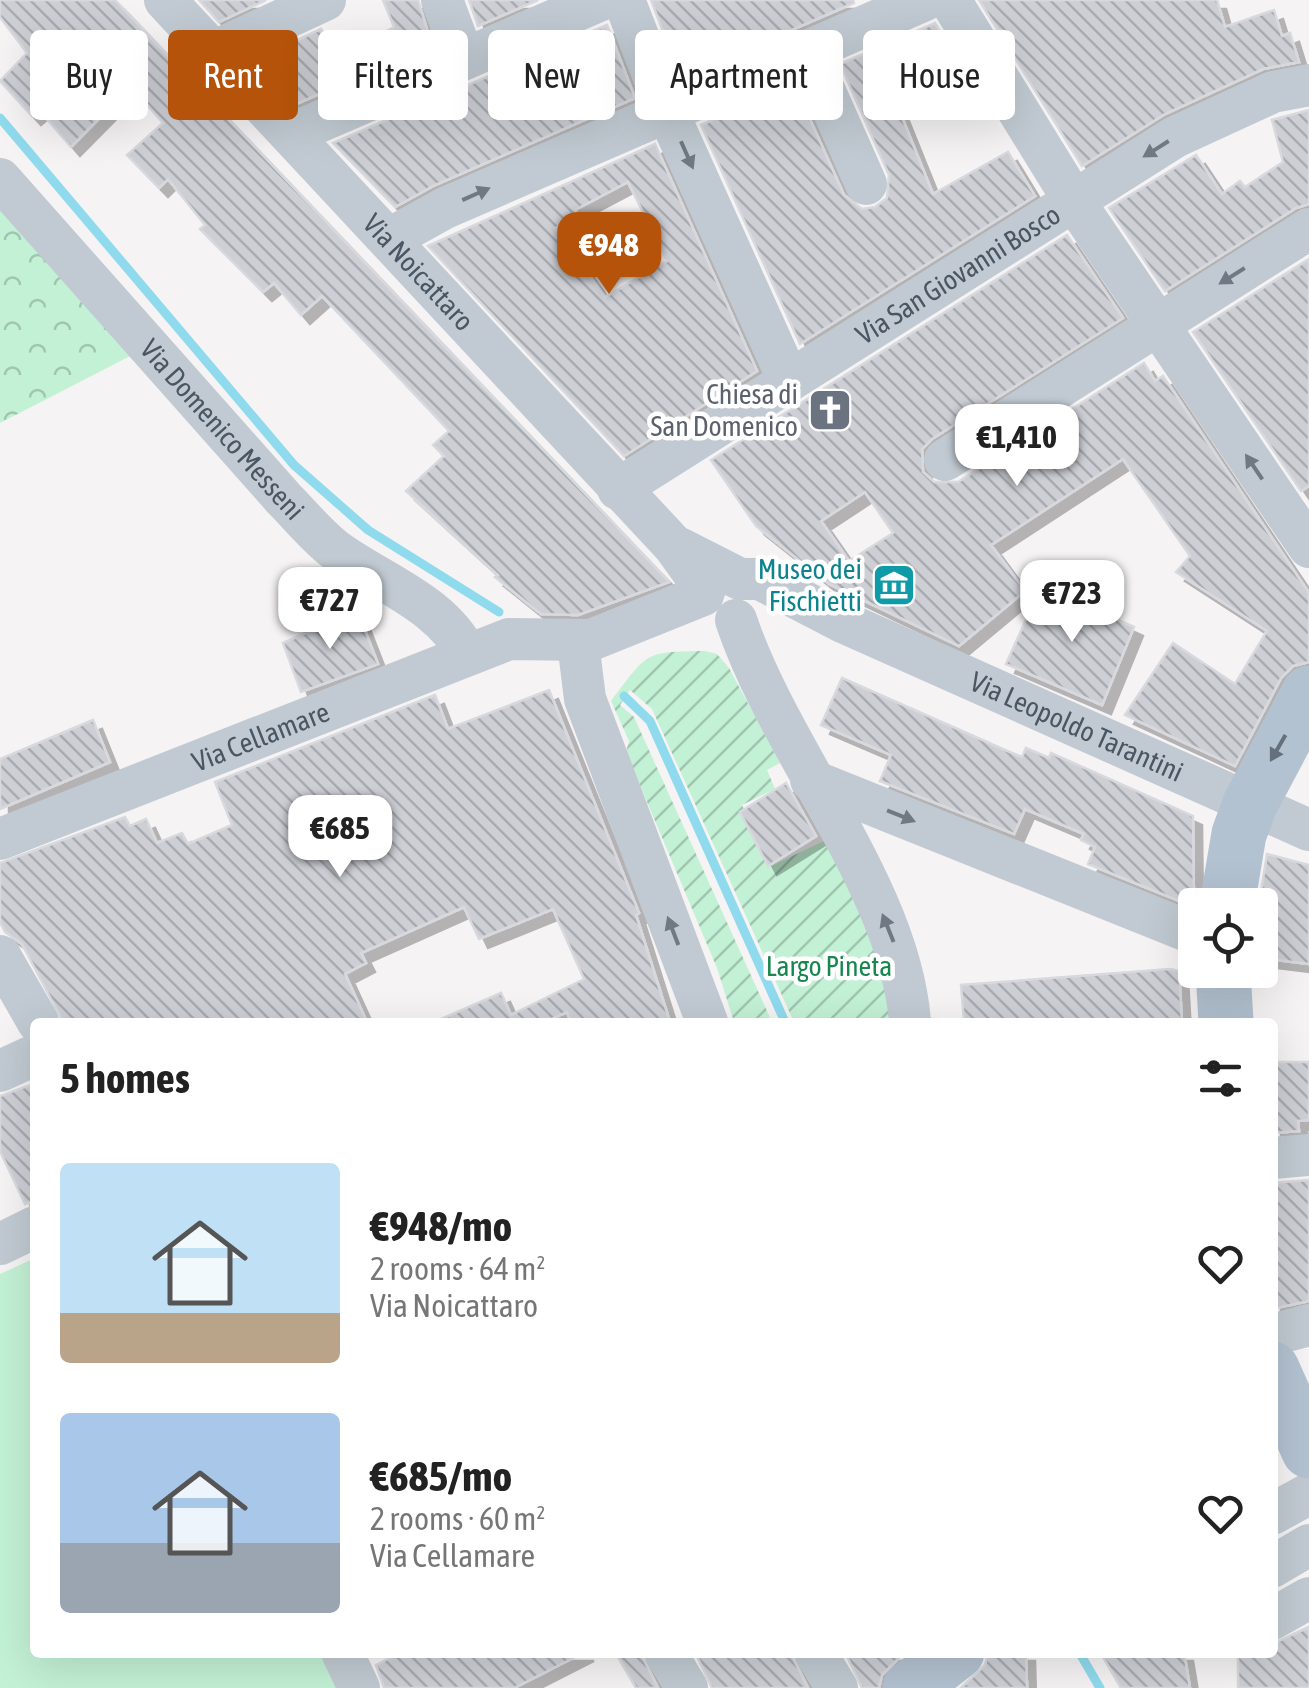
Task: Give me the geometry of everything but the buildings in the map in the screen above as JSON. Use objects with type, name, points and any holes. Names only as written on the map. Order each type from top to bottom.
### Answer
[{"type":"main road","points":[[1230,888],[1239,834],[1250,804],[1309,693]]},
{"type":"main road","points":[[1223,988],[1226,1018]]},
{"type":"main road","points":[[1286,1392],[1309,1452]]},
{"type":"main road","points":[[910,1688],[949,1658]]},
{"type":"street","name":"Via Noicattaro","points":[[165,0],[195,30]]},
{"type":"street","points":[[259,30],[325,0]]},
{"type":"street","points":[[442,0],[453,30]]},
{"type":"street","points":[[468,58],[602,0]]},
{"type":"street","points":[[624,0],[636,30]]},
{"type":"street","points":[[843,36],[925,0]]},
{"type":"street","points":[[950,0],[1074,201],[1309,547]]},
{"type":"street","name":"Via San Giovanni Bosco","points":[[618,488],[1174,137],[1273,92],[1309,85]]},
{"type":"street","name":"Via Noicattaro","points":[[278,120],[725,599]]},
{"type":"street","points":[[291,134],[324,120]]},
{"type":"street","points":[[390,239],[445,208],[646,120]]},
{"type":"street","points":[[671,120],[789,381]]},
{"type":"street","points":[[837,120],[866,184]]},
{"type":"street","name":"Via Domenico Messeni","points":[[0,179],[284,499],[332,547],[440,618],[457,635],[466,654]]},
{"type":"street","points":[[946,460],[1309,230]]},
{"type":"street","points":[[725,599],[751,666],[893,942],[901,962],[909,1018]]},
{"type":"street","name":"Via Cellamare","points":[[0,839],[466,654],[522,639],[578,642],[725,599]]},
{"type":"street","name":"Via Leopoldo Tarantini","points":[[725,599],[843,622],[1309,830]]},
{"type":"street","points":[[578,642],[585,699],[705,1018]]},
{"type":"street","points":[[811,780],[1178,927]]},
{"type":"street","points":[[0,956],[36,1018]]},
{"type":"street","points":[[0,1071],[30,1057]]},
{"type":"street","points":[[1278,1158],[1309,1155]]},
{"type":"street","points":[[0,1244],[30,1230]]},
{"type":"street","points":[[1278,1333],[1309,1325]]},
{"type":"street","points":[[1278,1511],[1309,1494]]},
{"type":"street","points":[[1278,1563],[1309,1545]]},
{"type":"street","points":[[1278,1616],[1309,1598]]},
{"type":"street","points":[[668,1658],[686,1688]]},
{"type":"street","points":[[819,1658],[837,1688]]},
{"type":"green space","points":[[0,197],[138,352],[0,423]]},
{"type":"green space","name":"Largo Pineta","points":[[669,652],[717,654],[729,668],[780,763],[767,770],[775,789],[742,805],[771,866],[824,841],[869,927],[892,1018],[792,1018],[652,709],[630,690],[620,705],[634,717],[770,1018],[733,1018],[717,968],[626,752],[629,741],[611,701],[641,664]]},
{"type":"green space","points":[[30,1260],[30,1658],[328,1658],[343,1688],[0,1688],[0,1274]]},
{"type":"waterway","points":[[0,118],[294,465],[368,530],[499,612]]},
{"type":"waterway","points":[[624,696],[650,721],[783,1018]]},
{"type":"waterway","points":[[1082,1658],[1100,1688]]},
{"type":"place","name":"Chiesa di San Domenico","points":[[830,410]]},
{"type":"place","name":"Museo dei Fischietti","points":[[894,585]]}]
